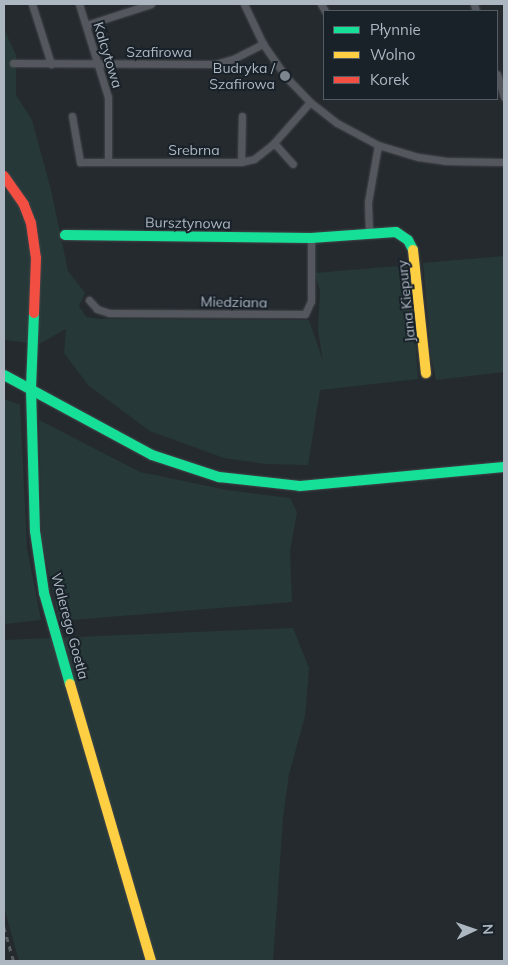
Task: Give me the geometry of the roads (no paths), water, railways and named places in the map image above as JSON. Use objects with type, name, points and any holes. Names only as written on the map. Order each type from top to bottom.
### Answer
[{"type":"street","points":[[32,4],[51,64]]},
{"type":"street","name":"Kalcytowa","points":[[79,4],[107,93],[108,162]]},
{"type":"street","points":[[86,25],[151,4]]},
{"type":"street","points":[[244,4],[264,44],[285,76],[310,102],[337,123],[378,145],[445,161],[504,162]]},
{"type":"street","name":"Szafirowa","points":[[13,63],[215,64],[233,59],[264,44]]},
{"type":"street","points":[[498,79],[501,93]]},
{"type":"street","name":"Srebrna","points":[[72,116],[80,162],[241,162],[262,154],[310,102]]},
{"type":"street","points":[[241,162],[242,116]]},
{"type":"street","points":[[274,143],[293,164]]},
{"type":"street","points":[[369,232],[368,202],[378,145]]},
{"type":"street","name":"Walerego Goetla","points":[[4,176],[24,205],[34,240],[36,283],[30,389],[34,532],[44,592],[151,961]]},
{"type":"street","name":"Jana Kiepury","points":[[311,238],[369,232],[396,232],[408,240],[416,253],[426,373]]},
{"type":"street","name":"Bursztynowa","points":[[65,235],[311,238]]},
{"type":"street","name":"Miedziana","points":[[89,300],[97,309],[109,313],[304,314],[310,309],[312,291],[311,238]]},
{"type":"street","points":[[4,375],[152,455],[228,478],[300,486],[504,468]]},
{"type":"railway","points":[[4,927],[14,961]]},
{"type":"place","name":"Budryka / Szafirowa","points":[[285,76]]}]
